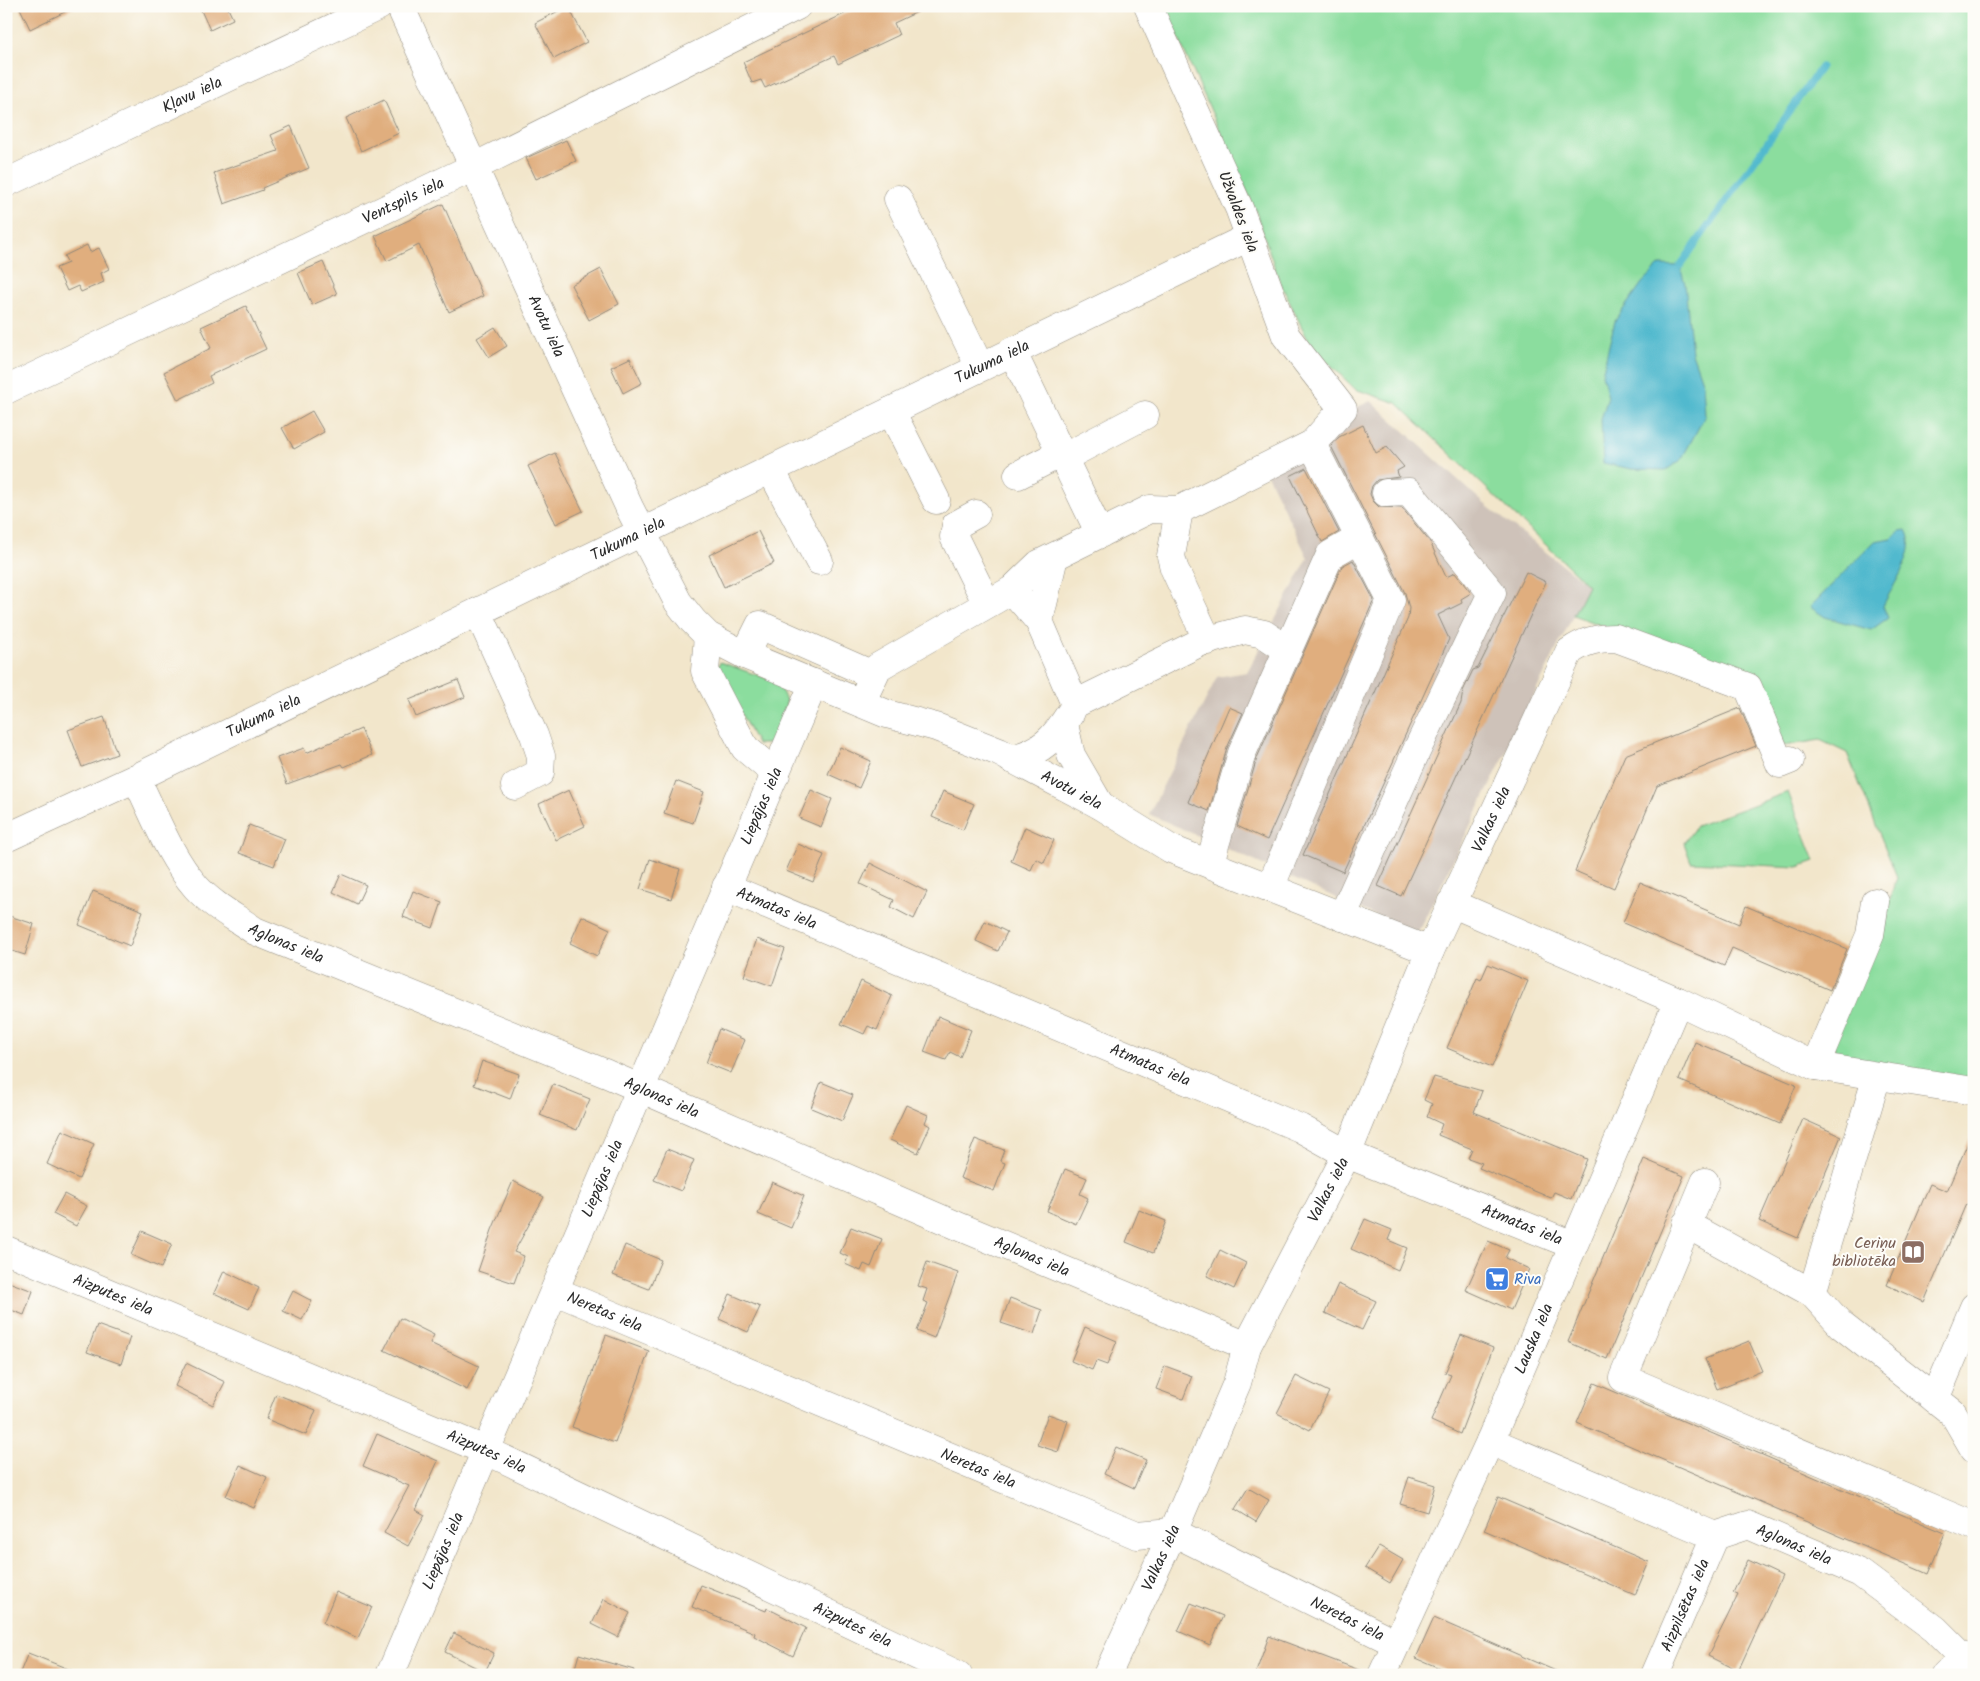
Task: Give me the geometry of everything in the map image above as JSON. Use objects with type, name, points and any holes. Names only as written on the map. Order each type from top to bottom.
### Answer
[{"type":"street","name":"Kļavu iela","points":[[6,183],[379,6]]},
{"type":"street","name":"Avotu iela","points":[[400,6],[642,532],[678,602],[708,636],[745,654],[887,714],[936,726],[1010,758],[1100,805],[1171,849],[1210,862],[1342,918],[1430,950]]},
{"type":"street","name":"Ventspils iela","points":[[6,390],[474,167],[797,6]]},
{"type":"street","name":"Užvaldes iela","points":[[1148,6],[1239,208],[1286,336],[1343,409],[1312,444]]},
{"type":"street","points":[[898,199],[980,367]]},
{"type":"street","name":"Tukuma iela","points":[[6,838],[136,778],[1249,237]]},
{"type":"street","points":[[1012,351],[1100,534]]},
{"type":"street","points":[[891,410],[936,500]]},
{"type":"street","points":[[1018,475],[1062,456],[1145,415]]},
{"type":"street","points":[[861,703],[878,667],[1012,590],[1039,564],[1150,508],[1179,510],[1312,444],[1358,539],[1391,600],[1270,888]]},
{"type":"street","points":[[771,470],[819,561]]},
{"type":"street","points":[[1342,918],[1416,752],[1492,593],[1408,492],[1386,493]]},
{"type":"street","points":[[1179,510],[1171,556],[1172,562],[1208,641]]},
{"type":"street","points":[[976,514],[956,525],[954,537],[988,604]]},
{"type":"street","points":[[1210,862],[1242,753],[1330,555],[1358,539]]},
{"type":"street","points":[[1039,621],[1054,558]]},
{"type":"street","points":[[1012,590],[1039,621],[1069,714],[1071,756],[1100,805]]},
{"type":"street","points":[[478,612],[534,735],[541,756],[540,774],[515,786]]},
{"type":"street","points":[[745,654],[760,626],[873,675]]},
{"type":"street","points":[[1010,758],[1030,754],[1044,745],[1069,714],[1208,641],[1245,630],[1264,634],[1288,650]]},
{"type":"street","points":[[708,636],[705,671],[744,748],[776,774]]},
{"type":"street","name":"Valkas iela","points":[[1107,1675],[1173,1532],[1237,1383],[1246,1346],[1347,1154],[1430,950],[1569,652],[1581,644],[1594,639],[1616,638],[1748,686],[1780,764],[1790,760]]},
{"type":"street","name":"Liepājas iela","points":[[390,1675],[814,683]]},
{"type":"street","name":"Aglonas iela","points":[[136,778],[176,858],[195,886],[210,900],[255,931],[642,1088],[674,1102],[683,1109],[1246,1346]]},
{"type":"street","name":"Atmatas iela","points":[[726,886],[1300,1128],[1347,1154],[1573,1245]]},
{"type":"street","points":[[1815,1066],[1870,935],[1875,902]]},
{"type":"street","points":[[1451,903],[1678,1001],[1815,1066],[1974,1091]]},
{"type":"street","name":"Lauska iela","points":[[1382,1675],[1490,1442],[1678,1001]]},
{"type":"street","points":[[1812,1292],[1877,1076]]},
{"type":"street","points":[[1706,1182],[1686,1224],[1623,1378],[1974,1526]]},
{"type":"street","points":[[1686,1224],[1812,1292],[1841,1325],[1953,1413],[1974,1449]]},
{"type":"street","name":"Aizputes iela","points":[[6,1250],[486,1451],[958,1675]]},
{"type":"street","name":"Neretas iela","points":[[555,1291],[1137,1535],[1173,1532],[1396,1644]]},
{"type":"street","points":[[1935,1399],[1974,1307]]},
{"type":"street","points":[[1490,1442],[1715,1536]]},
{"type":"street","name":"Aglonas iela","points":[[1715,1536],[1748,1526],[1860,1573],[1935,1630],[1962,1663]]},
{"type":"street","name":"Aizpilsētas iela","points":[[1655,1675],[1715,1536]]},
{"type":"shaded area","points":[[1371,401],[1487,506],[1588,585],[1417,934],[1149,814],[1217,677],[1247,672],[1308,558],[1261,462],[1321,423]]},
{"type":"green space","points":[[1164,6],[1974,6],[1974,1084],[1838,1062],[1832,1039],[1887,908],[1897,877],[1847,753],[1820,740],[1784,746],[1757,684],[1573,615],[1588,585],[1397,403],[1355,389],[1311,346],[1279,280],[1255,209]]},
{"type":"green space","points":[[720,662],[771,680],[780,688],[786,700],[786,709],[775,740],[769,744],[757,744],[717,668]]},
{"type":"green space","points":[[1788,792],[1815,861],[1798,867],[1691,862],[1684,843],[1696,826]]},
{"type":"water","points":[[1660,265],[1680,266],[1685,284],[1692,353],[1703,384],[1705,416],[1681,460],[1666,470],[1632,469],[1603,463],[1601,419],[1608,397],[1602,374],[1615,321],[1642,283]]},
{"type":"water","points":[[1906,530],[1909,538],[1907,558],[1883,606],[1888,618],[1871,630],[1825,617],[1810,607],[1875,541],[1891,538],[1900,531]]},
{"type":"building","points":[[19,6],[77,6],[30,29]]},
{"type":"building","points":[[199,6],[227,6],[233,19],[210,30]]},
{"type":"building","points":[[568,6],[587,42],[554,59],[535,23]]},
{"type":"building","points":[[861,6],[930,6],[894,23],[899,35],[838,64],[834,56],[765,88],[761,80],[752,83],[743,62]]},
{"type":"building","points":[[384,100],[399,133],[361,151],[346,118]]},
{"type":"building","points":[[291,126],[309,168],[262,188],[263,190],[224,204],[214,173],[278,151],[271,135]]},
{"type":"building","points":[[566,140],[576,161],[536,179],[526,158]]},
{"type":"building","points":[[443,204],[483,296],[449,312],[419,245],[387,261],[375,236]]},
{"type":"building","points":[[87,245],[90,252],[99,248],[109,269],[101,273],[104,282],[81,292],[78,286],[67,291],[56,268],[68,263],[64,256]]},
{"type":"building","points":[[323,262],[337,294],[312,305],[298,273]]},
{"type":"building","points":[[601,269],[619,304],[589,320],[571,285]]},
{"type":"building","points":[[246,306],[266,349],[209,376],[212,383],[178,400],[164,372],[211,348],[201,327]]},
{"type":"building","points":[[495,327],[507,346],[489,357],[477,338]]},
{"type":"building","points":[[630,358],[642,383],[623,393],[611,367]]},
{"type":"building","points":[[312,411],[324,432],[294,449],[282,428]]},
{"type":"building","points":[[1363,425],[1376,453],[1387,447],[1404,467],[1397,471],[1399,477],[1377,480],[1372,486],[1370,494],[1373,501],[1379,507],[1402,508],[1430,542],[1446,577],[1455,573],[1471,593],[1461,599],[1462,603],[1438,615],[1449,639],[1343,872],[1303,855],[1408,618],[1409,608],[1405,593],[1331,446],[1339,437]]},
{"type":"building","points":[[555,453],[583,511],[556,524],[528,466]]},
{"type":"building","points":[[1306,468],[1339,532],[1322,542],[1290,476]]},
{"type":"building","points":[[758,531],[774,563],[724,587],[709,555]]},
{"type":"building","points":[[1353,560],[1374,600],[1267,840],[1237,826],[1257,758],[1342,566]]},
{"type":"building","points":[[1526,572],[1546,582],[1401,896],[1378,886],[1461,703],[1463,691],[1473,670],[1478,668]]},
{"type":"building","points":[[458,680],[465,697],[416,717],[409,700]]},
{"type":"building","points":[[1229,707],[1243,713],[1227,748],[1209,811],[1188,802]]},
{"type":"building","points":[[1740,708],[1756,746],[1657,786],[1614,888],[1575,871],[1625,755]]},
{"type":"building","points":[[104,717],[117,754],[82,767],[68,730]]},
{"type":"building","points":[[361,729],[372,755],[344,767],[342,764],[287,784],[277,758],[304,748],[306,753]]},
{"type":"building","points":[[840,747],[871,761],[859,788],[828,774]]},
{"type":"building","points":[[676,781],[704,792],[693,823],[664,813]]},
{"type":"building","points":[[569,790],[585,826],[556,840],[539,804]]},
{"type":"building","points":[[811,790],[832,799],[821,827],[799,818]]},
{"type":"building","points":[[943,791],[974,804],[963,830],[932,817]]},
{"type":"building","points":[[249,825],[285,839],[274,866],[239,853]]},
{"type":"building","points":[[1025,827],[1054,840],[1044,863],[1036,859],[1031,870],[1011,861]]},
{"type":"building","points":[[798,844],[824,855],[813,882],[786,871]]},
{"type":"building","points":[[650,859],[680,869],[671,899],[640,889]]},
{"type":"building","points":[[870,863],[927,892],[914,919],[891,907],[894,900],[860,884]]},
{"type":"building","points":[[341,874],[366,885],[357,904],[333,892]]},
{"type":"building","points":[[1640,882],[1739,924],[1746,906],[1847,949],[1830,990],[1732,948],[1724,966],[1623,923]]},
{"type":"building","points":[[93,891],[143,911],[130,946],[79,925]]},
{"type":"building","points":[[413,891],[442,902],[433,928],[403,917]]},
{"type":"building","points":[[6,915],[34,924],[25,955],[6,949]]},
{"type":"building","points":[[582,916],[610,929],[597,956],[570,943]]},
{"type":"building","points":[[985,921],[1007,932],[998,951],[976,941]]},
{"type":"building","points":[[757,939],[785,949],[772,986],[744,976]]},
{"type":"building","points":[[1488,964],[1528,981],[1492,1067],[1447,1048],[1477,978],[1481,980]]},
{"type":"building","points":[[861,981],[892,996],[877,1030],[868,1026],[864,1034],[841,1024]]},
{"type":"building","points":[[938,1016],[971,1030],[960,1057],[950,1052],[946,1060],[924,1052]]},
{"type":"building","points":[[719,1029],[745,1040],[731,1073],[706,1063]]},
{"type":"building","points":[[1695,1042],[1796,1085],[1780,1124],[1679,1080]]},
{"type":"building","points":[[482,1061],[519,1074],[510,1099],[474,1085]]},
{"type":"building","points":[[1434,1077],[1482,1091],[1474,1112],[1587,1159],[1571,1199],[1554,1192],[1551,1198],[1479,1168],[1482,1163],[1468,1158],[1472,1149],[1438,1135],[1442,1124],[1427,1117],[1432,1104],[1424,1100]]},
{"type":"building","points":[[821,1082],[853,1095],[842,1121],[811,1108]]},
{"type":"building","points":[[553,1084],[590,1099],[577,1130],[540,1115]]},
{"type":"building","points":[[906,1105],[928,1115],[925,1123],[930,1126],[918,1153],[890,1140]]},
{"type":"building","points":[[1803,1119],[1841,1136],[1798,1238],[1759,1221]]},
{"type":"building","points":[[1974,1129],[1974,1207],[1966,1204],[1924,1302],[1887,1285],[1930,1184],[1947,1191]]},
{"type":"building","points":[[62,1130],[94,1144],[79,1179],[47,1164]]},
{"type":"building","points":[[975,1139],[1004,1150],[1000,1161],[1005,1163],[994,1191],[960,1178]]},
{"type":"building","points":[[667,1149],[694,1160],[681,1191],[654,1180]]},
{"type":"building","points":[[1644,1159],[1684,1176],[1607,1359],[1568,1342]]},
{"type":"building","points":[[1065,1169],[1087,1178],[1080,1194],[1088,1198],[1076,1224],[1047,1211]]},
{"type":"building","points":[[513,1181],[544,1197],[514,1252],[524,1256],[514,1283],[478,1271],[492,1230]]},
{"type":"building","points":[[772,1182],[804,1196],[791,1228],[758,1214]]},
{"type":"building","points":[[64,1194],[87,1206],[76,1226],[53,1214]]},
{"type":"building","points":[[1139,1210],[1166,1221],[1153,1253],[1126,1242]]},
{"type":"building","points":[[1365,1219],[1392,1230],[1388,1240],[1407,1248],[1398,1270],[1351,1249]]},
{"type":"building","points":[[851,1227],[882,1239],[871,1267],[864,1264],[861,1271],[845,1264],[848,1257],[840,1253]]},
{"type":"building","points":[[142,1231],[172,1244],[161,1268],[131,1255]]},
{"type":"building","name":"Riva","points":[[1488,1241],[1509,1250],[1505,1258],[1529,1269],[1511,1310],[1466,1290]]},
{"type":"building","points":[[625,1245],[661,1260],[649,1289],[613,1275]]},
{"type":"building","points":[[1220,1250],[1246,1263],[1234,1289],[1207,1276]]},
{"type":"building","points":[[927,1262],[958,1273],[934,1338],[917,1331],[928,1303],[923,1301],[927,1289],[918,1286]]},
{"type":"building","points":[[224,1271],[259,1288],[249,1309],[214,1293]]},
{"type":"building","points":[[6,1281],[33,1291],[24,1315],[6,1308]]},
{"type":"building","points":[[1338,1284],[1376,1301],[1362,1330],[1325,1313]]},
{"type":"building","points":[[293,1291],[312,1301],[302,1320],[283,1311]]},
{"type":"building","points":[[730,1294],[760,1307],[748,1332],[719,1319]]},
{"type":"building","points":[[1010,1298],[1042,1310],[1034,1334],[1001,1323]]},
{"type":"building","points":[[400,1318],[434,1335],[430,1343],[479,1366],[467,1390],[384,1350]]},
{"type":"building","points":[[97,1325],[130,1337],[121,1364],[87,1352]]},
{"type":"building","points":[[1085,1327],[1117,1341],[1107,1365],[1096,1361],[1092,1370],[1071,1361]]},
{"type":"building","points":[[606,1335],[649,1351],[615,1443],[572,1427]]},
{"type":"building","points":[[1461,1335],[1493,1348],[1460,1434],[1431,1421],[1451,1375],[1445,1373]]},
{"type":"building","points":[[1749,1341],[1762,1371],[1717,1389],[1705,1359]]},
{"type":"building","points":[[186,1363],[225,1382],[213,1405],[175,1386]]},
{"type":"building","points":[[1165,1366],[1192,1376],[1183,1399],[1156,1389]]},
{"type":"building","points":[[1296,1376],[1329,1392],[1310,1430],[1277,1413]]},
{"type":"building","points":[[1594,1383],[1945,1533],[1928,1574],[1577,1423]]},
{"type":"building","points":[[276,1394],[316,1410],[306,1435],[266,1419]]},
{"type":"building","points":[[1048,1414],[1068,1421],[1058,1452],[1037,1445]]},
{"type":"building","points":[[377,1434],[438,1461],[416,1510],[425,1515],[408,1546],[384,1533],[409,1486],[363,1466]]},
{"type":"building","points":[[1116,1447],[1146,1460],[1134,1488],[1104,1474]]},
{"type":"building","points":[[240,1465],[267,1477],[254,1508],[226,1496]]},
{"type":"building","points":[[1409,1477],[1435,1485],[1427,1512],[1400,1504]]},
{"type":"building","points":[[1248,1488],[1269,1500],[1256,1522],[1235,1509]]},
{"type":"building","points":[[1498,1497],[1649,1562],[1635,1595],[1484,1530]]},
{"type":"building","points":[[1379,1546],[1403,1560],[1390,1583],[1365,1568]]},
{"type":"building","points":[[1748,1560],[1782,1576],[1738,1671],[1708,1656],[1738,1595],[1733,1593]]},
{"type":"building","points":[[701,1585],[766,1611],[767,1608],[806,1628],[793,1656],[754,1636],[755,1633],[692,1607]]},
{"type":"building","points":[[336,1592],[372,1607],[358,1638],[323,1623]]},
{"type":"building","points":[[604,1599],[630,1613],[618,1637],[592,1624]]},
{"type":"building","points":[[1191,1603],[1223,1616],[1210,1645],[1178,1631]]},
{"type":"building","points":[[1434,1618],[1565,1675],[1456,1675],[1416,1658]]},
{"type":"building","points":[[454,1633],[494,1653],[485,1672],[445,1652]]},
{"type":"building","points":[[1269,1636],[1367,1673],[1366,1675],[1255,1675]]},
{"type":"building","points":[[28,1653],[81,1674],[81,1675],[19,1675]]},
{"type":"building","points":[[579,1654],[634,1670],[633,1675],[573,1675]]},
{"type":"waterway","points":[[1680,266],[1821,67]]},
{"type":"place","name":"Ceriņu bibliotēka","points":[[1913,1252]]},
{"type":"place","name":"Riva","points":[[1497,1279]]}]
